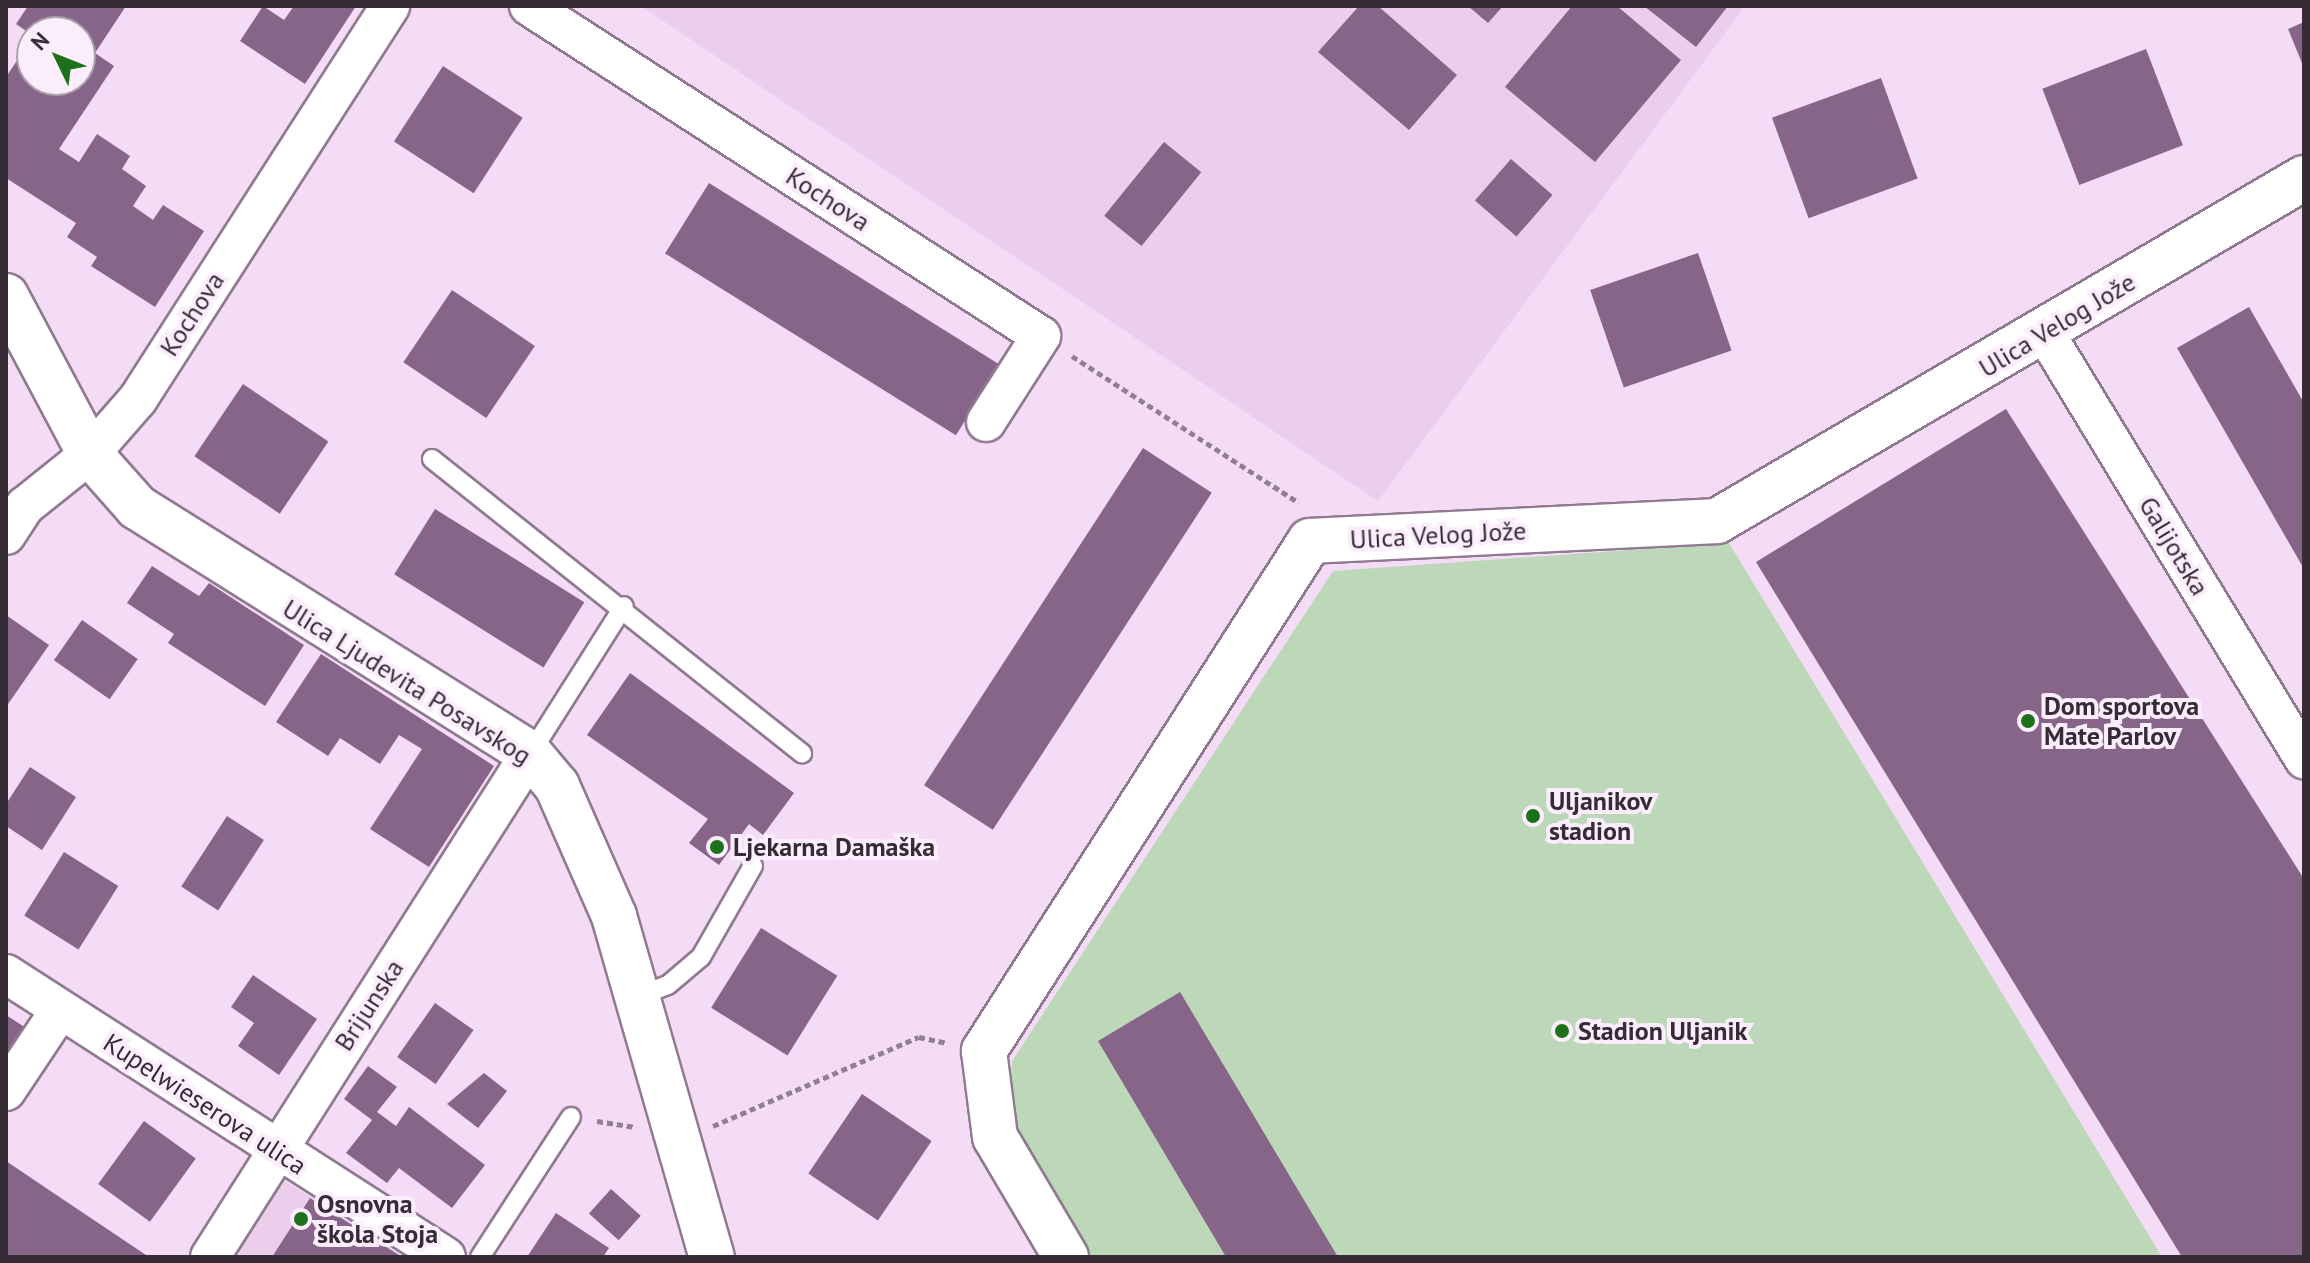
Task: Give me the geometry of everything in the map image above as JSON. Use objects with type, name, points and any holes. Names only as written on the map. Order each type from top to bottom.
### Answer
[{"type":"street","name":"Kochova","points":[[90,454],[138,399],[390,6]]},
{"type":"street","name":"Kochova","points":[[529,6],[1041,336]]},
{"type":"street","name":"Ulica Velog Jože","points":[[1310,541],[1717,521],[2045,333],[2304,178]]},
{"type":"street","name":"Ulica Ljudevita Posavskog","points":[[6,296],[90,454],[137,507],[530,754],[557,786],[614,916],[639,996],[705,1254]]},
{"type":"street","name":"Galijotska","points":[[2045,333],[2304,759]]},
{"type":"street","points":[[986,422],[1041,336]]},
{"type":"street","points":[[6,535],[48,482],[90,454]]},
{"type":"street","points":[[1066,1257],[995,1137],[984,1051],[1310,541]]},
{"type":"street","name":"Brijunska","points":[[210,1257],[530,754]]},
{"type":"street","name":"Kupelwieserova ulica","points":[[6,974],[276,1151],[446,1257]]},
{"type":"street","points":[[6,1091],[60,1010]]},
{"type":"lane","points":[[432,459],[624,606],[802,753]]},
{"type":"lane","points":[[530,754],[624,606]]},
{"type":"lane","points":[[639,996],[668,985],[701,957],[753,866]]},
{"type":"lane","points":[[480,1257],[571,1117]]},
{"type":"path","points":[[1041,336],[1311,511],[1310,541]]},
{"type":"path","points":[[703,1130],[919,1037],[984,1051]]},
{"type":"path","points":[[571,1117],[639,1128]]},
{"type":"shaded area","points":[[641,6],[1745,6],[1378,501]]},
{"type":"shaded area","name":"Osnovna škola Stoja","points":[[283,1180],[404,1257],[235,1257]]},
{"type":"green space","name":"Uljanikov stadion","points":[[1729,543],[2162,1257],[1089,1257],[1009,1120],[1012,1061],[1333,571]]},
{"type":"building","points":[[28,6],[126,6],[96,51],[96,16],[21,16]]},
{"type":"building","points":[[263,6],[284,20],[294,6],[356,6],[305,84],[240,41]]},
{"type":"building","points":[[1359,6],[1378,6],[1457,75],[1409,130],[1318,52]]},
{"type":"building","points":[[1468,6],[1503,6],[1488,23]]},
{"type":"building","points":[[1572,6],[1617,6],[1681,60],[1595,162],[1505,87]]},
{"type":"building","points":[[1644,6],[1728,6],[1696,47]]},
{"type":"building","points":[[2304,22],[2304,68],[2288,29]]},
{"type":"building","points":[[2146,49],[2183,145],[2079,185],[2042,89]]},
{"type":"building","points":[[96,54],[114,66],[96,93]]},
{"type":"building","points":[[16,62],[16,96],[94,96],[59,149],[79,162],[97,134],[130,156],[122,169],[146,186],[133,206],[153,220],[163,205],[204,231],[155,307],[91,266],[97,257],[67,237],[76,223],[6,178],[6,77]]},
{"type":"building","points":[[443,66],[523,118],[474,193],[394,141]]},
{"type":"building","points":[[1881,78],[1918,179],[1809,218],[1772,118]]},
{"type":"building","points":[[1164,142],[1201,172],[1142,246],[1104,216]]},
{"type":"building","points":[[1511,159],[1553,195],[1516,237],[1475,201]]},
{"type":"building","points":[[709,183],[1000,365],[956,435],[665,253]]},
{"type":"building","points":[[1698,253],[1732,350],[1624,388],[1590,290]]},
{"type":"building","points":[[452,290],[535,346],[486,418],[403,362]]},
{"type":"building","points":[[2249,307],[2304,403],[2304,569],[2177,348]]},
{"type":"building","points":[[243,384],[328,442],[280,514],[194,456]]},
{"type":"building","name":"Dom sportova Mate Parlov","points":[[2006,409],[2304,879],[2304,1257],[2182,1257],[1756,562]]},
{"type":"building","points":[[1143,448],[1212,493],[993,830],[924,785]]},
{"type":"building","points":[[435,509],[584,602],[543,668],[394,574]]},
{"type":"building","points":[[152,566],[199,596],[209,583],[304,645],[265,706],[168,643],[174,634],[127,603]]},
{"type":"building","points":[[6,615],[49,645],[6,707]]},
{"type":"building","points":[[82,620],[138,659],[110,699],[54,660]]},
{"type":"building","points":[[321,654],[494,766],[429,867],[370,829],[422,749],[399,735],[380,764],[340,738],[328,756],[276,722]]},
{"type":"building","points":[[630,673],[794,793],[763,835],[749,824],[719,865],[689,843],[708,819],[587,735]]},
{"type":"building","points":[[30,767],[76,797],[42,850],[6,826],[6,804]]},
{"type":"building","points":[[227,816],[264,840],[218,910],[181,886]]},
{"type":"building","points":[[64,852],[118,886],[79,950],[24,916]]},
{"type":"building","points":[[761,928],[837,976],[788,1055],[711,1008]]},
{"type":"building","points":[[253,975],[317,1019],[279,1075],[238,1046],[254,1023],[231,1007]]},
{"type":"building","points":[[1180,992],[1338,1257],[1226,1257],[1098,1041]]},
{"type":"building","points":[[435,1003],[474,1030],[436,1084],[397,1057]]},
{"type":"building","points":[[6,1015],[29,1030],[6,1065]]},
{"type":"building","points":[[368,1066],[397,1087],[377,1112],[396,1126],[409,1107],[485,1165],[452,1208],[399,1168],[387,1183],[346,1153],[372,1120],[344,1099]]},
{"type":"building","points":[[484,1073],[507,1091],[478,1128],[447,1104]]},
{"type":"building","points":[[862,1094],[932,1141],[878,1221],[808,1174]]},
{"type":"building","points":[[144,1121],[196,1159],[150,1222],[98,1184]]},
{"type":"building","points":[[6,1161],[49,1190],[149,1257],[6,1257]]},
{"type":"building","points":[[611,1189],[641,1216],[619,1240],[589,1214]]},
{"type":"building","points":[[310,1198],[402,1257],[272,1257]]},
{"type":"building","points":[[556,1213],[609,1248],[603,1257],[527,1257]]},
{"type":"place","name":"Dom sportova Mate Parlov","points":[[2028,721]]},
{"type":"place","name":"Uljanikov stadion","points":[[1533,816]]},
{"type":"place","name":"Ljekarna Damaška","points":[[717,847]]},
{"type":"place","name":"Stadion Uljanik","points":[[1562,1031]]},
{"type":"place","name":"Osnovna škola Stoja","points":[[301,1219]]}]
